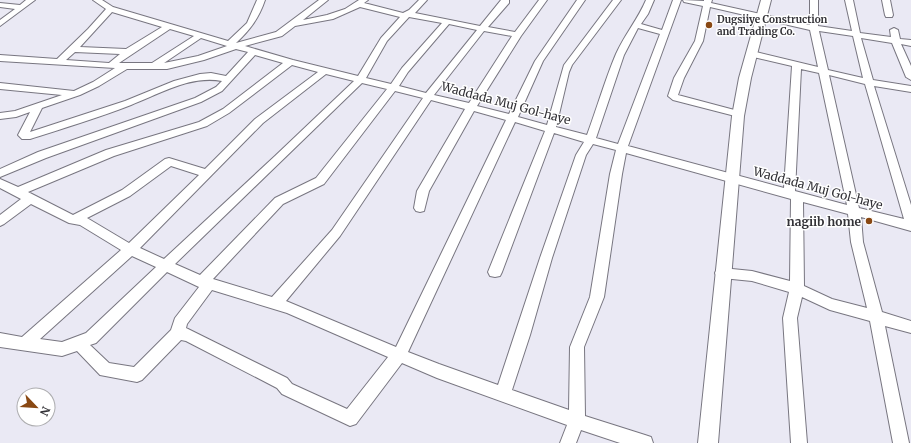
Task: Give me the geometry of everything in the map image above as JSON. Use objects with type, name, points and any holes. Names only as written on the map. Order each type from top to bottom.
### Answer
[{"type":"main road","points":[[708,443],[722,273],[733,179],[738,114],[745,78],[763,16],[766,0]]},
{"type":"street","points":[[0,24],[31,0]]},
{"type":"street","name":"Waddada Muj Gol-haye","points":[[96,0],[110,9],[290,62],[513,118],[733,179],[911,225]]},
{"type":"street","points":[[232,45],[253,22],[261,0]]},
{"type":"street","points":[[0,58],[110,66],[167,66],[182,63],[232,45],[278,34],[324,0]]},
{"type":"street","points":[[0,340],[62,349],[79,344],[91,338],[165,266],[268,170],[360,80],[384,40],[407,14],[412,12],[423,0]]},
{"type":"street","points":[[275,304],[336,233],[428,97],[466,47],[493,15],[502,7],[506,1],[505,0]]},
{"type":"street","points":[[420,208],[423,191],[470,107],[517,35],[543,0]]},
{"type":"street","points":[[178,333],[188,335],[282,383],[287,389],[350,418],[400,354],[539,61],[581,0]]},
{"type":"street","points":[[495,272],[551,128],[568,65],[617,0]]},
{"type":"street","points":[[503,394],[580,155],[590,139],[613,73],[629,36],[644,14],[650,0]]},
{"type":"street","points":[[568,443],[577,421],[577,347],[597,297],[616,174],[622,148],[677,0]]},
{"type":"street","points":[[687,0],[708,2],[814,28],[911,43]]},
{"type":"street","points":[[814,0],[814,28],[854,210],[857,242],[876,317],[901,443]]},
{"type":"street","points":[[849,0],[868,82],[911,225]]},
{"type":"street","points":[[886,0],[889,15]]},
{"type":"street","points":[[302,16],[307,2]]},
{"type":"street","points":[[292,24],[329,18],[361,2],[403,15],[407,14],[448,21],[517,35]]},
{"type":"street","points":[[708,2],[699,41],[682,71],[673,96],[738,114]]},
{"type":"street","points":[[0,5],[22,7]]},
{"type":"street","points":[[58,63],[110,9]]},
{"type":"street","points":[[79,344],[105,370],[137,375],[178,333],[180,322],[206,283],[279,201],[320,181],[393,88],[405,70],[448,21]]},
{"type":"street","points":[[636,25],[665,32]]},
{"type":"street","points":[[110,66],[128,52],[169,26]]},
{"type":"street","points":[[894,30],[896,41],[911,78]]},
{"type":"street","points":[[154,66],[201,35]]},
{"type":"street","points":[[73,48],[128,52]]},
{"type":"street","points":[[0,173],[42,155],[198,100],[215,92],[254,51]]},
{"type":"street","points":[[752,54],[868,82],[911,89]]},
{"type":"street","points":[[0,221],[24,195],[110,153],[203,124],[226,111],[290,62]]},
{"type":"street","points":[[797,65],[793,194],[797,289],[790,318],[799,443]]},
{"type":"street","points":[[0,116],[16,114],[77,93],[96,84],[126,66]]},
{"type":"street","points":[[24,344],[130,249],[263,117],[324,71]]},
{"type":"street","points":[[38,107],[23,135],[26,138],[128,103],[177,83],[200,77],[211,76],[228,79]]},
{"type":"street","points":[[0,86],[77,93]]},
{"type":"street","points":[[73,220],[126,193],[169,162],[206,174]]},
{"type":"street","points":[[0,182],[73,220],[82,221],[130,249],[165,266],[206,283],[289,308],[437,371],[577,421],[645,443]]},
{"type":"street","points":[[722,273],[752,276],[797,289],[830,304],[911,327]]},
{"type":"place","name":"Dugsiiye Construction and Trading Co.","points":[[709,25]]},
{"type":"place","name":"nagiib home","points":[[869,221]]}]
